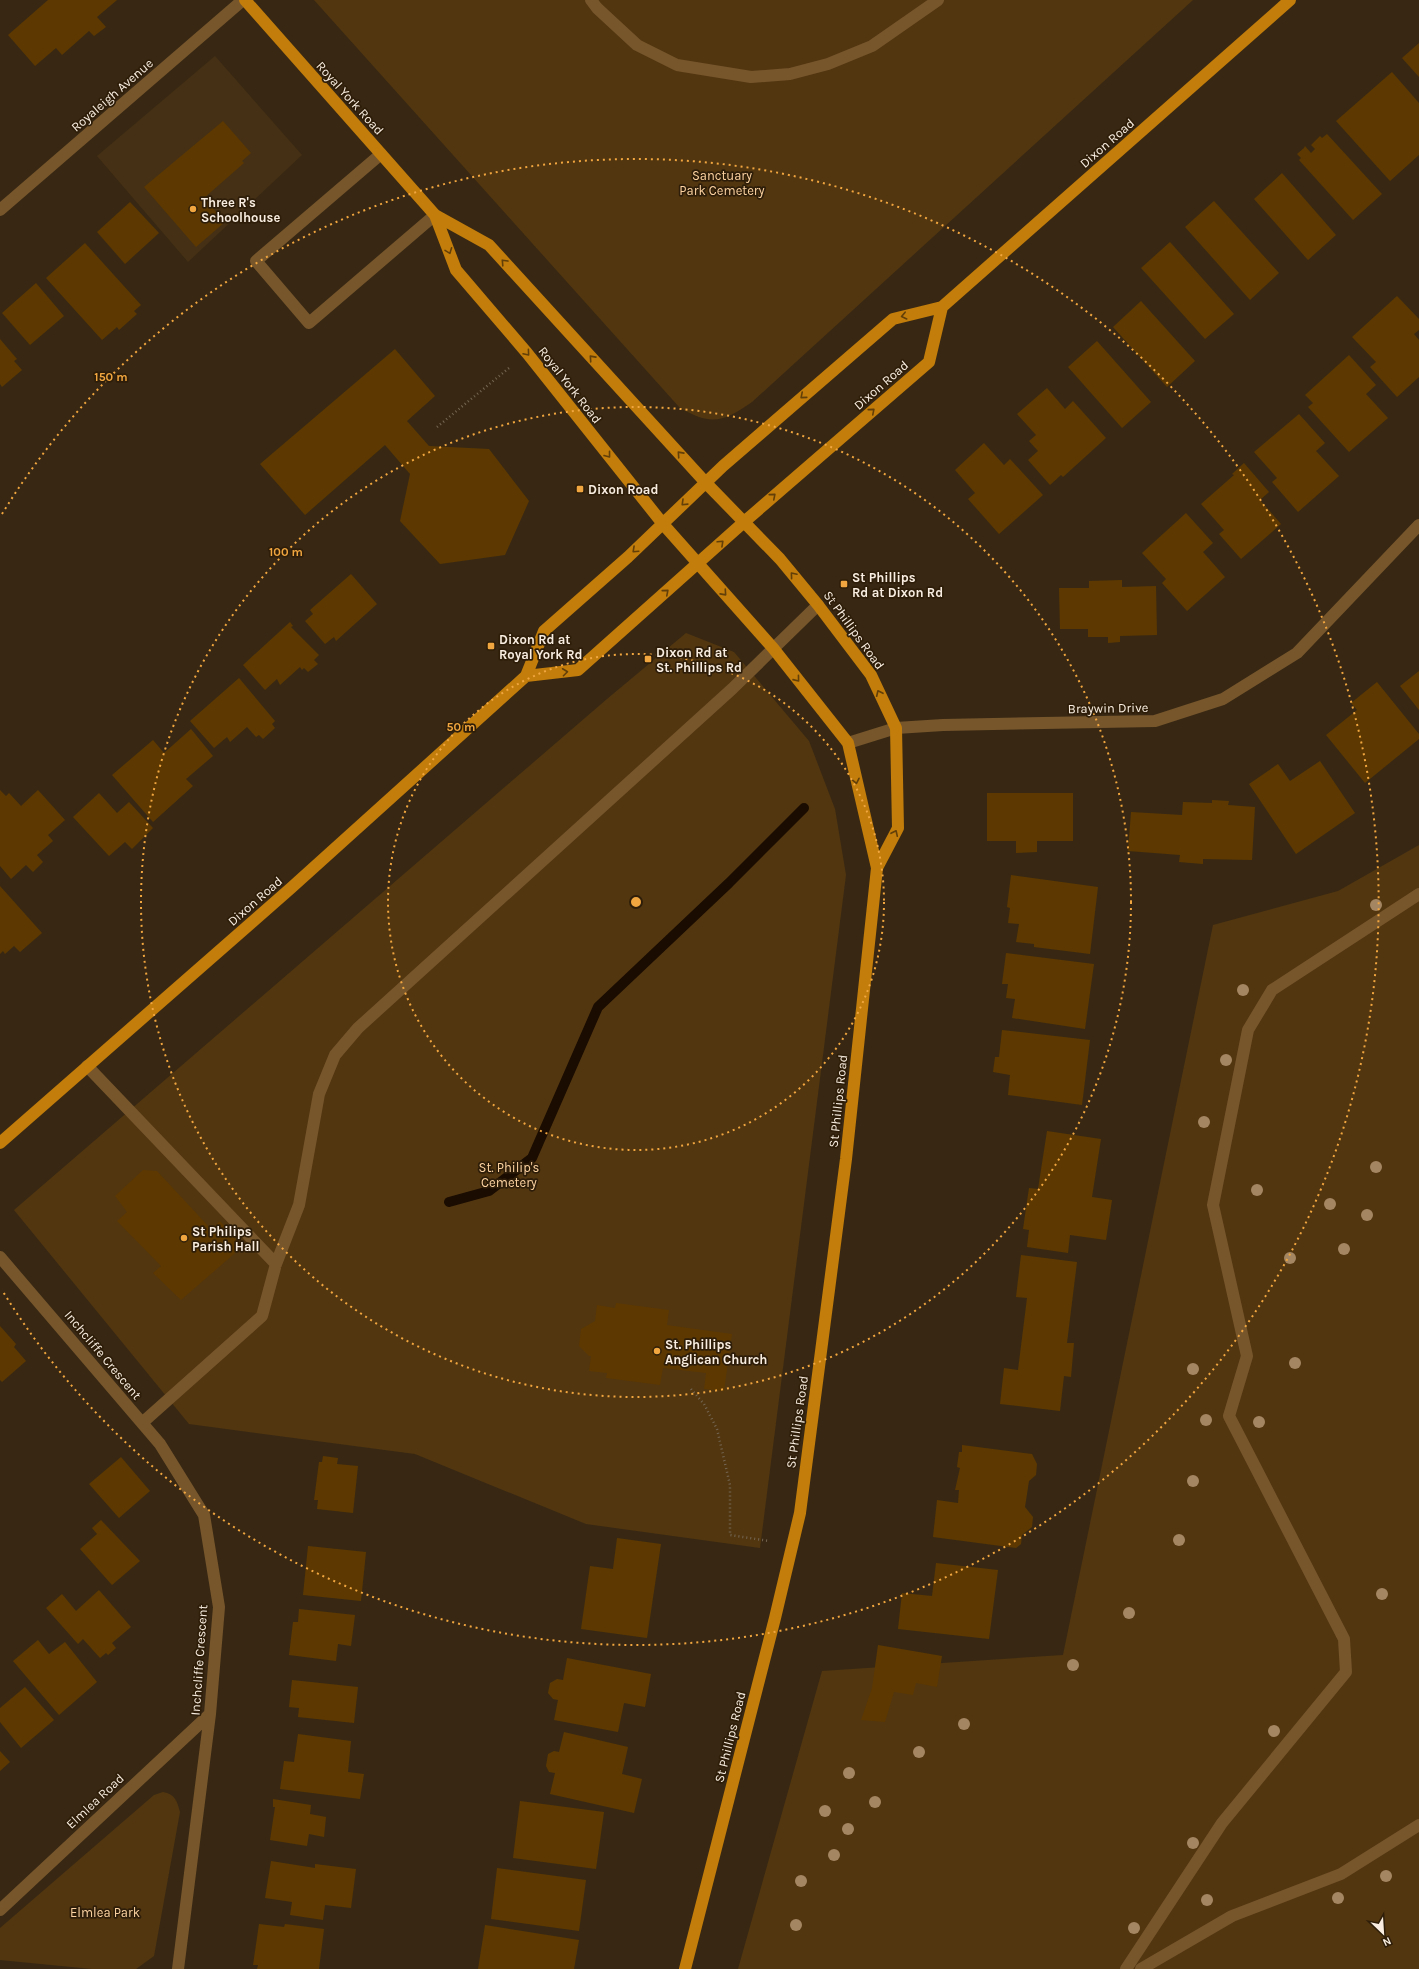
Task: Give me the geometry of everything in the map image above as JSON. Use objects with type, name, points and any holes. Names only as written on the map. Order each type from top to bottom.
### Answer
[{"type":"main road","name":"Royal York Road","points":[[244,0],[435,215],[489,245],[706,483],[744,522]]},
{"type":"main road","name":"Dixon Road","points":[[0,1143],[291,888],[526,676],[544,631],[663,524],[739,451],[893,318],[942,307],[1290,0]]},
{"type":"main road","name":"Royal York Road","points":[[435,215],[456,270],[528,353],[663,524],[698,564]]},
{"type":"main road","name":"Dixon Road","points":[[526,676],[578,670],[744,522],[929,362],[942,307]]},
{"type":"main road","name":"St Phillips Road","points":[[744,522],[780,559],[818,605],[871,675],[896,728],[898,828],[877,868]]},
{"type":"main road","name":"St Phillips Road","points":[[685,1969],[773,1625],[800,1513],[846,1159],[877,868],[848,743],[773,648],[698,564]]},
{"type":"street","name":"Royaleigh Avenue","points":[[0,210],[244,0]]},
{"type":"street","points":[[591,0],[637,45],[677,65],[751,77],[790,74],[828,64],[872,46],[938,0]]},
{"type":"street","points":[[381,154],[256,261],[309,324],[435,215]]},
{"type":"street","name":"Braywin Drive","points":[[848,743],[896,728],[942,725],[1155,721],[1223,699],[1297,654],[1419,525]]},
{"type":"street","points":[[142,1423],[262,1316],[276,1264],[299,1205],[319,1094],[335,1056],[358,1028],[732,689],[818,605]]},
{"type":"street","points":[[1126,1969],[1222,1823],[1346,1672],[1344,1639],[1229,1416],[1247,1356],[1213,1205],[1248,1030],[1272,990],[1419,894]]},
{"type":"street","points":[[88,1066],[276,1264]]},
{"type":"street","name":"Inchcliffe Crescent","points":[[0,1257],[160,1444],[204,1515],[219,1607],[210,1714],[178,1969]]},
{"type":"street","name":"Elmlea Road","points":[[0,1910],[210,1714]]},
{"type":"street","points":[[1141,1969],[1232,1916],[1341,1874],[1419,1825]]},
{"type":"path","points":[[437,428],[528,353]]},
{"type":"path","points":[[691,1389],[704,1404],[717,1428],[730,1486],[730,1536],[770,1542]]},
{"type":"shaded area","name":"Three R's Schoolhouse","points":[[215,56],[302,155],[188,262],[97,156]]},
{"type":"green space","name":"Sanctuary Park Cemetery","points":[[314,0],[1193,0],[752,402],[733,414],[717,419],[709,419],[691,414],[680,408]]},
{"type":"green space","name":"St. Philip's Cemetery","points":[[686,633],[734,652],[809,741],[835,809],[846,875],[760,1548],[586,1524],[415,1454],[189,1424],[14,1210],[607,699]]},
{"type":"green space","points":[[1419,845],[1419,1969],[738,1969],[822,1671],[1063,1655],[1213,925],[1338,891]]},
{"type":"green space","name":"Elmlea Park","points":[[163,1792],[173,1796],[180,1812],[154,1956],[136,1969],[92,1969],[0,1960],[0,1928],[154,1795]]},
{"type":"building","points":[[48,0],[117,0],[97,17],[106,27],[94,36],[89,31],[62,55],[56,48],[35,66],[8,35]]},
{"type":"building","points":[[1419,43],[1419,77],[1402,58]]},
{"type":"building","points":[[1392,72],[1419,103],[1419,155],[1390,181],[1336,121]]},
{"type":"building","points":[[223,121],[251,153],[242,161],[244,163],[204,198],[225,222],[196,247],[144,187]]},
{"type":"building","points":[[1327,134],[1382,194],[1353,220],[1299,160],[1301,158],[1297,154],[1305,146],[1311,153],[1315,149],[1311,145],[1320,136],[1322,138]]},
{"type":"building","points":[[1282,173],[1336,235],[1308,260],[1254,199]]},
{"type":"building","points":[[1214,201],[1279,273],[1250,300],[1185,227]]},
{"type":"building","points":[[130,202],[159,233],[125,264],[97,232]]},
{"type":"building","points":[[1170,242],[1234,314],[1205,339],[1141,268]]},
{"type":"building","points":[[85,243],[141,305],[134,311],[137,314],[119,330],[117,327],[102,340],[46,278]]},
{"type":"building","points":[[36,283],[64,316],[30,345],[2,313]]},
{"type":"building","points":[[1397,296],[1419,319],[1419,330],[1414,334],[1419,340],[1419,377],[1397,397],[1370,367],[1376,362],[1352,337]]},
{"type":"building","points":[[1141,301],[1195,361],[1167,387],[1113,327]]},
{"type":"building","points":[[0,339],[17,359],[14,361],[22,370],[2,387],[0,384]]},
{"type":"building","points":[[1097,341],[1151,402],[1122,428],[1068,367]]},
{"type":"building","points":[[395,349],[435,396],[407,421],[429,446],[489,449],[529,501],[505,555],[440,564],[400,521],[410,474],[385,445],[305,515],[260,464]]},
{"type":"building","points":[[1349,355],[1376,385],[1366,394],[1388,418],[1349,452],[1308,407],[1313,403],[1305,395]]},
{"type":"building","points":[[1047,388],[1065,409],[1073,401],[1106,438],[1063,477],[1061,475],[1050,485],[1028,460],[1038,451],[1029,441],[1036,435],[1017,414]]},
{"type":"building","points":[[1299,414],[1325,443],[1316,451],[1339,476],[1298,512],[1272,482],[1277,478],[1254,452]]},
{"type":"building","points":[[984,443],[1004,465],[1010,459],[1043,495],[999,534],[968,499],[975,493],[955,470]]},
{"type":"building","points":[[1244,463],[1269,492],[1260,500],[1281,524],[1241,559],[1219,534],[1224,530],[1201,504],[1234,475],[1232,474]]},
{"type":"building","points":[[1186,513],[1213,543],[1203,552],[1225,577],[1187,611],[1162,583],[1166,579],[1142,553]]},
{"type":"building","points":[[351,574],[377,604],[336,641],[334,637],[325,644],[305,621],[313,614],[310,610]]},
{"type":"building","points":[[1122,580],[1122,587],[1156,586],[1157,635],[1120,636],[1120,642],[1108,643],[1108,637],[1088,637],[1088,629],[1060,629],[1059,588],[1089,588],[1089,581]]},
{"type":"building","points":[[290,622],[293,626],[291,627],[319,655],[314,660],[318,664],[308,672],[304,668],[302,670],[300,667],[280,685],[277,679],[265,690],[243,665]]},
{"type":"building","points":[[1419,671],[1419,710],[1400,686]]},
{"type":"building","points":[[239,678],[275,721],[272,724],[275,728],[263,739],[259,735],[256,737],[247,727],[230,742],[227,737],[214,748],[190,721]]},
{"type":"building","points":[[1377,682],[1419,734],[1419,739],[1365,783],[1326,735],[1357,710],[1351,703]]},
{"type":"building","points":[[191,729],[213,756],[186,779],[193,786],[153,822],[112,775],[153,740],[164,753]]},
{"type":"building","points":[[1320,761],[1355,813],[1296,854],[1249,784],[1278,764],[1290,781]]},
{"type":"building","points":[[0,790],[6,796],[9,793],[21,806],[38,790],[65,820],[48,835],[53,841],[37,855],[43,862],[33,872],[26,865],[11,879],[0,866]]},
{"type":"building","points":[[99,793],[117,813],[129,802],[153,828],[132,849],[125,842],[109,856],[73,817]]},
{"type":"building","points":[[987,793],[1073,793],[1073,841],[1037,841],[1037,852],[1016,853],[1016,841],[987,841]]},
{"type":"building","points":[[1212,800],[1229,801],[1228,805],[1255,807],[1252,860],[1203,859],[1203,864],[1179,862],[1180,855],[1128,851],[1131,812],[1182,815],[1183,802],[1212,803]]},
{"type":"building","points":[[1011,875],[1098,887],[1090,954],[1034,947],[1034,944],[1016,942],[1019,924],[1008,923],[1010,908],[1007,907]]},
{"type":"building","points":[[0,886],[42,933],[20,952],[14,946],[5,954],[3,951],[0,954]]},
{"type":"building","points":[[1006,953],[1094,964],[1085,1029],[1012,1018],[1015,999],[1006,998],[1008,984],[1002,984]]},
{"type":"building","points":[[1002,1030],[1090,1040],[1082,1105],[1008,1095],[1010,1075],[993,1072],[995,1057],[999,1057]]},
{"type":"building","points":[[1047,1131],[1101,1139],[1092,1197],[1112,1200],[1106,1240],[1070,1235],[1068,1253],[1027,1247],[1029,1230],[1023,1229],[1029,1188],[1038,1189]]},
{"type":"building","name":"St Philips Parish Hall","points":[[143,1170],[157,1171],[211,1229],[220,1221],[242,1247],[181,1300],[153,1273],[161,1266],[117,1221],[127,1212],[115,1196]]},
{"type":"building","points":[[1021,1255],[1077,1262],[1067,1343],[1074,1343],[1071,1377],[1064,1376],[1060,1411],[1000,1404],[1004,1368],[1018,1370],[1027,1298],[1016,1297]]},
{"type":"building","name":"St. Phillips Anglican Church","points":[[616,1303],[669,1310],[667,1325],[732,1334],[724,1391],[704,1389],[706,1373],[663,1368],[660,1385],[606,1378],[607,1373],[589,1371],[591,1356],[589,1356],[579,1346],[581,1329],[595,1321],[597,1305],[615,1308]]},
{"type":"building","points":[[0,1326],[16,1344],[14,1347],[26,1361],[2,1382],[0,1380]]},
{"type":"building","points":[[962,1445],[1032,1454],[1037,1464],[1036,1475],[1029,1481],[1025,1507],[1033,1517],[1032,1527],[1022,1535],[1021,1544],[1016,1548],[933,1537],[937,1500],[958,1503],[959,1490],[955,1490],[960,1468],[957,1467],[959,1452],[962,1452]]},
{"type":"building","points":[[323,1456],[338,1458],[337,1464],[358,1466],[353,1513],[317,1509],[318,1500],[314,1500],[319,1462],[322,1462]]},
{"type":"building","points":[[121,1457],[150,1491],[119,1518],[89,1484]]},
{"type":"building","points":[[101,1520],[140,1561],[112,1585],[80,1549],[97,1534],[92,1528]]},
{"type":"building","points":[[617,1538],[661,1544],[647,1638],[581,1629],[590,1566],[613,1569]]},
{"type":"building","points":[[308,1546],[366,1552],[361,1601],[303,1595]]},
{"type":"building","points":[[936,1563],[998,1570],[989,1639],[898,1629],[902,1593],[932,1596]]},
{"type":"building","points":[[99,1590],[131,1627],[112,1643],[116,1648],[108,1655],[106,1653],[100,1658],[83,1639],[78,1644],[46,1608],[62,1594],[76,1611]]},
{"type":"building","points":[[299,1609],[355,1615],[351,1646],[338,1644],[336,1661],[289,1655],[293,1622],[298,1622]]},
{"type":"building","points":[[38,1640],[49,1654],[65,1642],[97,1682],[59,1715],[13,1661]]},
{"type":"building","points":[[878,1645],[942,1656],[937,1687],[916,1683],[913,1695],[894,1692],[885,1722],[861,1720],[872,1688]]},
{"type":"building","points":[[567,1658],[651,1674],[645,1707],[624,1703],[618,1732],[554,1720],[558,1700],[553,1699],[548,1693],[550,1683],[557,1679],[563,1680]]},
{"type":"building","points":[[292,1680],[358,1687],[354,1723],[298,1717],[299,1708],[289,1707]]},
{"type":"building","points":[[25,1687],[54,1720],[21,1748],[0,1722],[0,1708]]},
{"type":"building","points":[[564,1732],[628,1747],[622,1774],[642,1779],[634,1813],[550,1794],[555,1773],[549,1772],[546,1766],[548,1754],[554,1751],[559,1752]]},
{"type":"building","points":[[298,1734],[351,1741],[348,1772],[364,1774],[360,1799],[280,1789],[284,1761],[294,1762]]},
{"type":"building","points":[[0,1751],[10,1762],[0,1771]]},
{"type":"building","points":[[273,1799],[311,1805],[310,1814],[326,1817],[324,1837],[309,1834],[307,1846],[270,1840],[275,1807],[273,1807]]},
{"type":"building","points":[[520,1801],[604,1812],[596,1869],[513,1858]]},
{"type":"building","points":[[271,1861],[315,1868],[315,1864],[356,1869],[351,1908],[325,1905],[323,1920],[290,1915],[292,1902],[265,1898]]},
{"type":"building","points":[[497,1868],[586,1880],[579,1931],[491,1919]]},
{"type":"building","points":[[259,1924],[284,1927],[285,1924],[324,1929],[319,1969],[257,1969],[258,1965],[253,1965]]},
{"type":"building","points":[[485,1925],[579,1940],[574,1969],[478,1969]]},
{"type":"waterway","points":[[449,1202],[489,1191],[532,1158],[598,1007],[729,883],[804,808]]},
{"type":"place","name":"Three R's Schoolhouse","points":[[193,209]]},
{"type":"place","name":"Dixon Road","points":[[580,489]]},
{"type":"place","name":"St Phillips Rd at Dixon Rd","points":[[844,584]]},
{"type":"place","name":"Dixon Rd at Royal York Rd","points":[[491,646]]},
{"type":"place","name":"Dixon Rd at St. Phillips Rd","points":[[648,659]]},
{"type":"place","name":"St Philips Parish Hall","points":[[184,1238]]},
{"type":"place","name":"St. Phillips Anglican Church","points":[[657,1351]]}]
